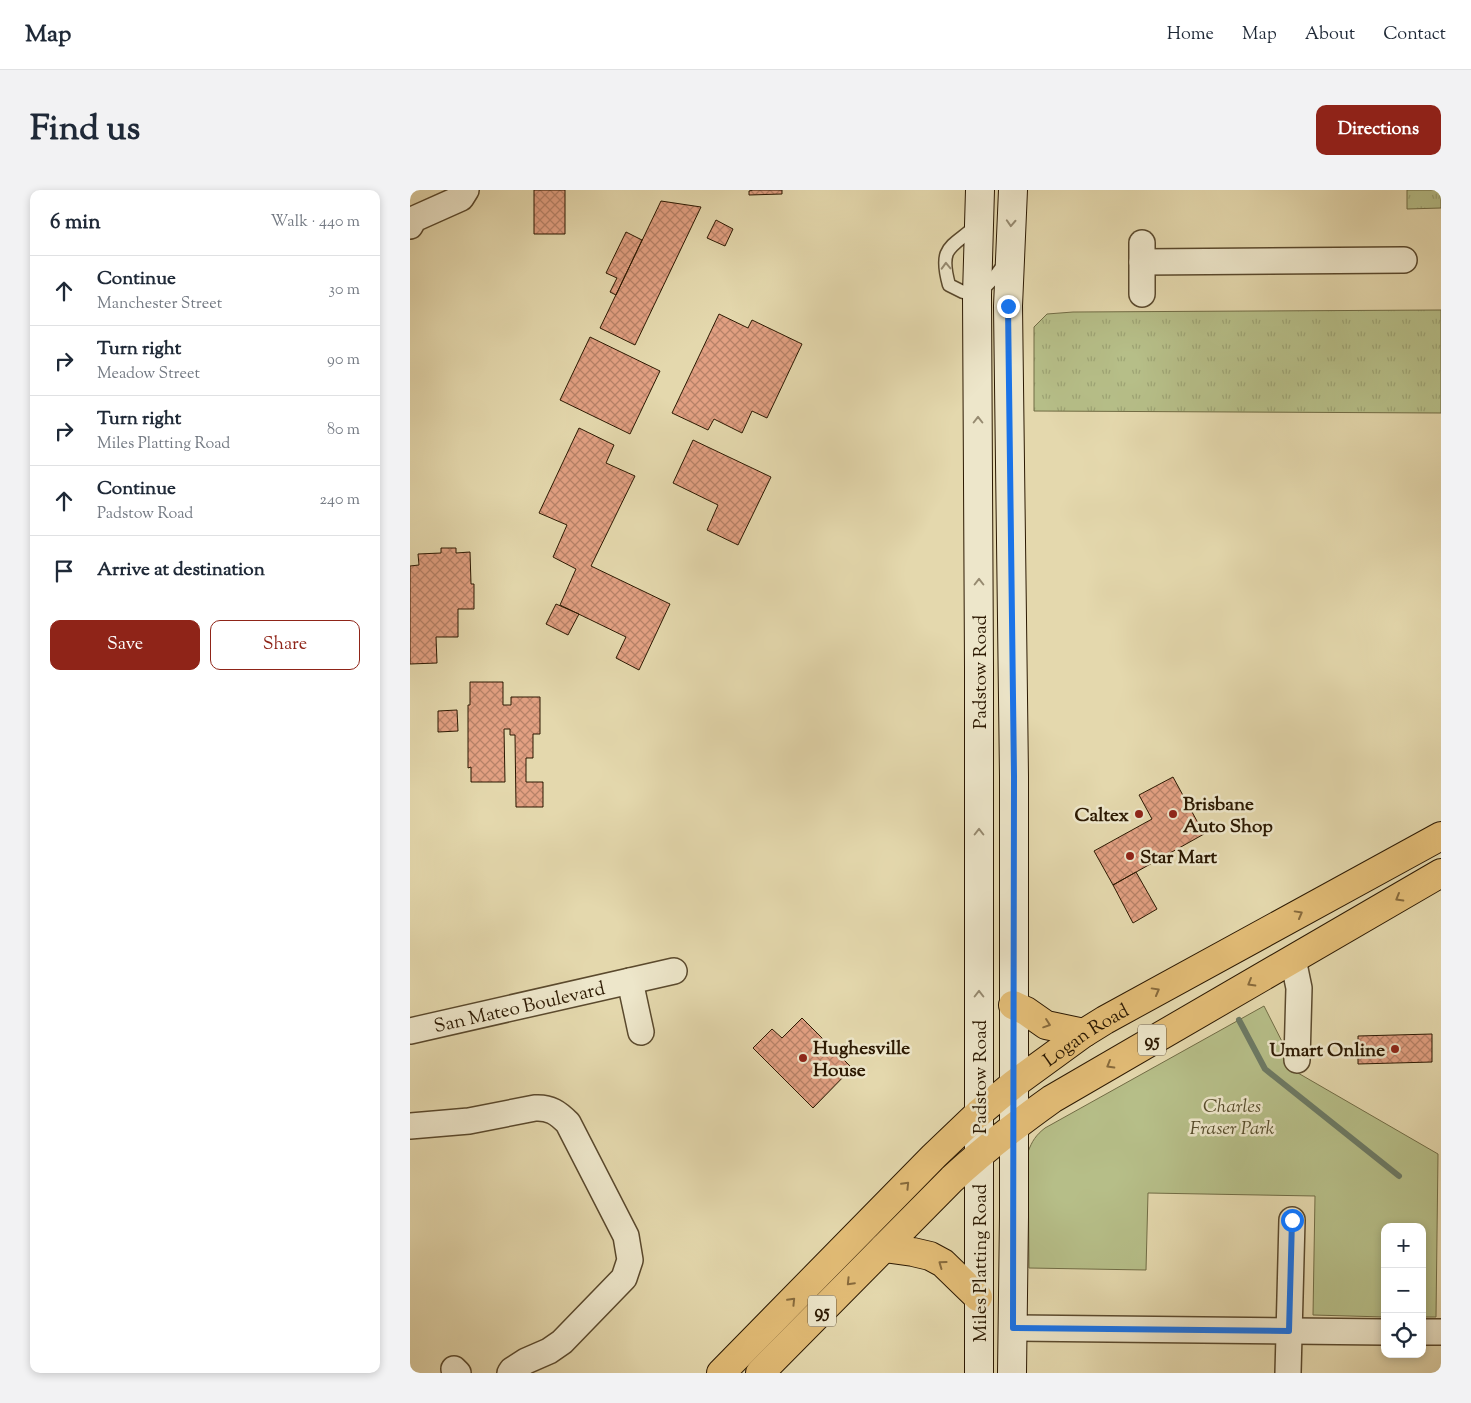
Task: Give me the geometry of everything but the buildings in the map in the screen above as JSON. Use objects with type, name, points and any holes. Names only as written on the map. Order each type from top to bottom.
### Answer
[{"type":"main road","name":"Padstow Road","points":[[979,1154],[977,295],[980,190]]},
{"type":"main road","name":"Padstow Road","points":[[1013,190],[1009,257],[1008,336],[1014,776],[1014,1084]]},
{"type":"main road","name":"Logan Road","points":[[721,1373],[934,1156],[979,1113],[1014,1084],[1084,1033],[1151,994],[1441,836]]},
{"type":"main road","name":"Logan Road","points":[[760,1373],[979,1154],[1014,1126],[1052,1099],[1441,873]]},
{"type":"main road","points":[[1013,1005],[1046,1025],[1084,1033]]},
{"type":"main road","name":"Miles Platting Road","points":[[1012,1373],[1014,1084]]},
{"type":"main road","name":"Miles Platting Road","points":[[979,1154],[979,1373]]},
{"type":"main road","points":[[884,1248],[930,1256],[943,1263],[978,1297]]},
{"type":"street","points":[[410,226],[414,219],[461,198],[466,190]]},
{"type":"street","points":[[1142,294],[1142,252],[1404,260]]},
{"type":"street","points":[[1293,959],[1299,988],[1297,1060]]},
{"type":"street","name":"San Mateo Boulevard","points":[[410,1031],[674,972]]},
{"type":"street","name":"San Mateo Boulevard","points":[[630,981],[641,1032]]},
{"type":"street","points":[[410,1126],[470,1121],[544,1107],[557,1112],[568,1123],[626,1236],[630,1260],[624,1278],[562,1342],[549,1351],[526,1361],[510,1373]]},
{"type":"street","points":[[1288,1373],[1292,1220]]},
{"type":"street","points":[[1013,1328],[1381,1332]]},
{"type":"street","points":[[1426,1332],[1441,1332]]},
{"type":"lane","points":[[977,295],[993,279],[1009,257]]},
{"type":"green space","points":[[1407,190],[1441,190],[1441,208],[1407,209]]},
{"type":"green space","points":[[1441,310],[1441,413],[1034,411],[1034,327],[1047,314],[1073,312]]},
{"type":"green space","name":"Charles Fraser Park","points":[[1264,1006],[1298,1073],[1438,1154],[1436,1317],[1426,1317],[1426,1223],[1381,1223],[1381,1317],[1313,1315],[1315,1196],[1148,1193],[1146,1270],[1029,1268],[1028,1152],[1033,1141],[1045,1128]]},
{"type":"waterway","points":[[1239,1020],[1265,1069],[1399,1176]]},
{"type":"place","name":"Caltex","points":[[1139,814]]},
{"type":"place","name":"Brisbane Auto Shop","points":[[1173,814]]},
{"type":"place","name":"Star Mart","points":[[1130,856]]},
{"type":"place","name":"Umart Online","points":[[1395,1049]]},
{"type":"place","name":"Hughesville House","points":[[803,1058]]},
{"type":"route","points":[[1008,306],[1014,776],[1013,1328],[1289,1331],[1292,1220]]}]
